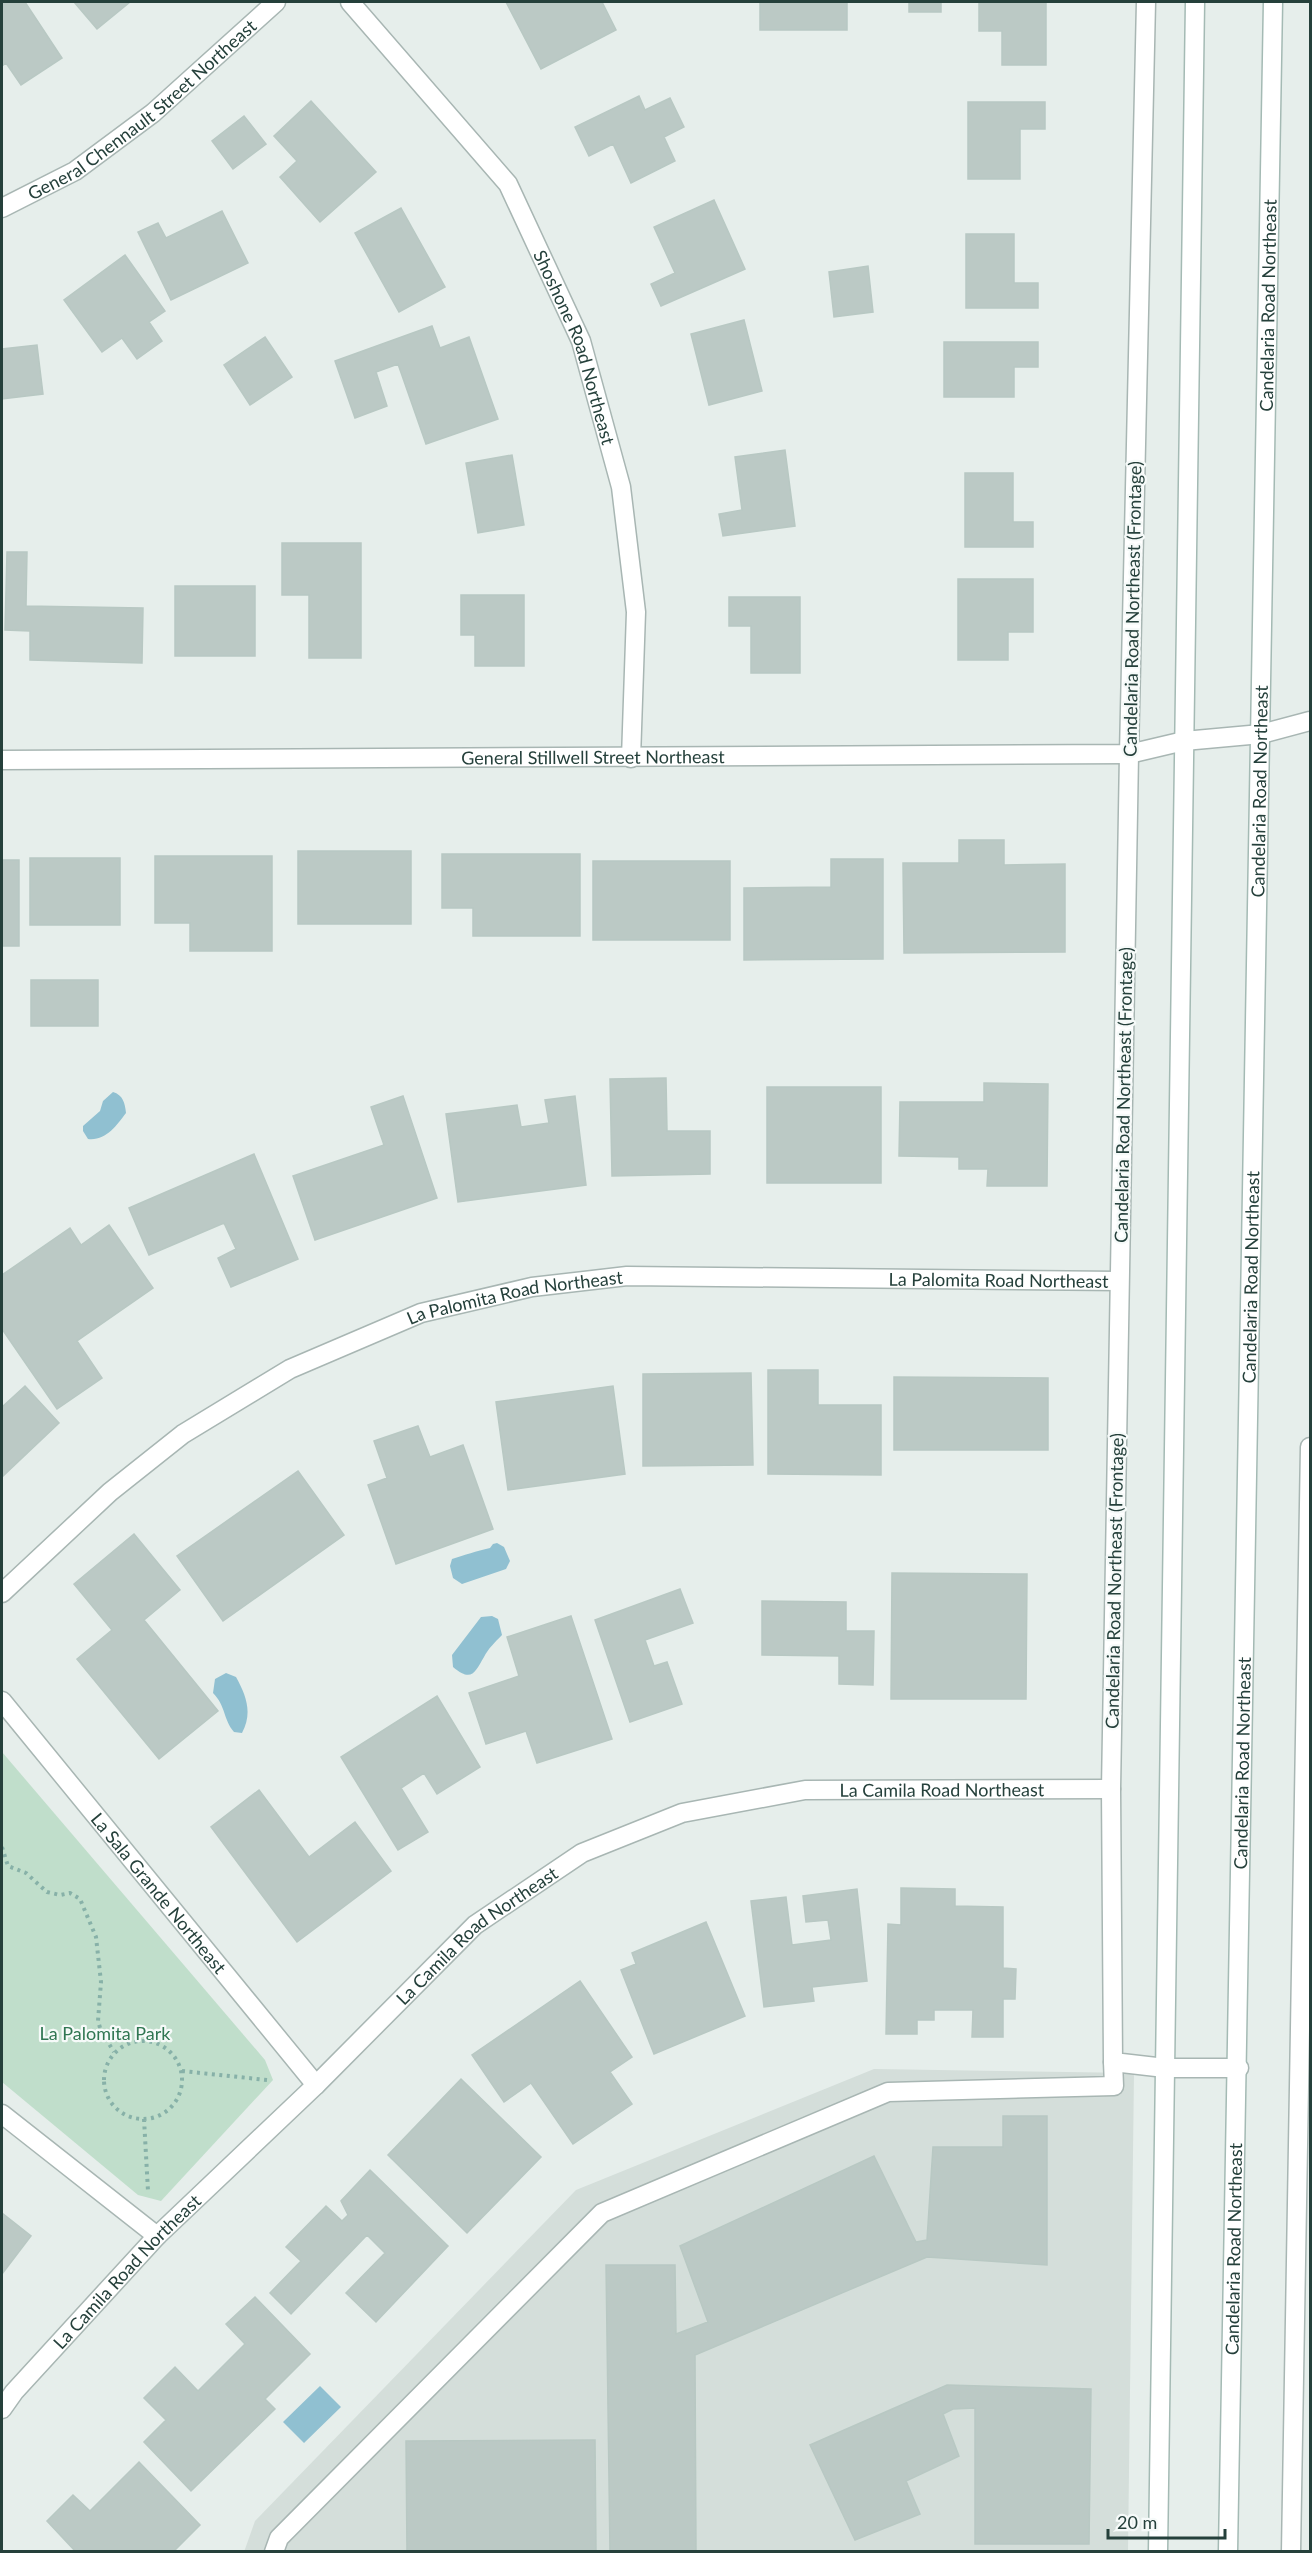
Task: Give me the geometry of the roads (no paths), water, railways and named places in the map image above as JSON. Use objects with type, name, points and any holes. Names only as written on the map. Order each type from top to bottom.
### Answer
[{"type":"street","name":"General Chennault Street Northeast","points":[[2,208],[75,171],[153,113],[276,2]]},
{"type":"street","name":"Shoshone Road Northeast","points":[[350,2],[508,184],[581,341],[621,488],[634,590],[636,612],[631,758]]},
{"type":"street","name":"Candelaria Road Northeast (Frontage)","points":[[274,2552],[279,2538],[602,2213],[888,2092],[1114,2086],[1111,1789],[1129,754],[1146,2]]},
{"type":"street","points":[[1158,2552],[1195,2]]},
{"type":"street","name":"Candelaria Road Northeast","points":[[1228,2552],[1239,2068],[1273,2]]},
{"type":"street","name":"General Stillwell Street Northeast","points":[[2,760],[1129,754],[1184,741],[1262,734],[1311,721]]},
{"type":"street","name":"La Palomita Road Northeast","points":[[2,1593],[111,1492],[183,1434],[290,1369],[421,1313],[532,1287],[627,1276],[1119,1281]]},
{"type":"street","points":[[1291,2552],[1311,1448]]},
{"type":"street","name":"La Sala Grande Northeast","points":[[2,1701],[316,2085]]},
{"type":"street","name":"La Camila Road Northeast","points":[[2,2409],[14,2392],[157,2236],[316,2085],[475,1925],[582,1853],[682,1813],[805,1790],[1111,1789]]},
{"type":"street","points":[[1113,2062],[1165,2068],[1239,2068]]},
{"type":"street","points":[[2,2114],[157,2236]]},
{"type":"water","points":[[113,1092],[123,1100],[126,1113],[105,1135],[88,1139],[83,1126],[100,1111],[103,1101]]},
{"type":"water","points":[[497,1543],[504,1547],[510,1561],[506,1569],[462,1584],[453,1578],[450,1566],[452,1559],[490,1548]]},
{"type":"water","points":[[492,1616],[498,1619],[502,1635],[472,1674],[459,1672],[453,1667],[452,1655],[481,1617]]},
{"type":"water","points":[[226,1673],[236,1677],[247,1704],[247,1718],[242,1733],[234,1732],[213,1693],[215,1679]]},
{"type":"water","points":[[320,2386],[341,2407],[304,2443],[283,2422]]},
{"type":"park label","name":"La Palomita Park","points":[[105,2033]]}]
